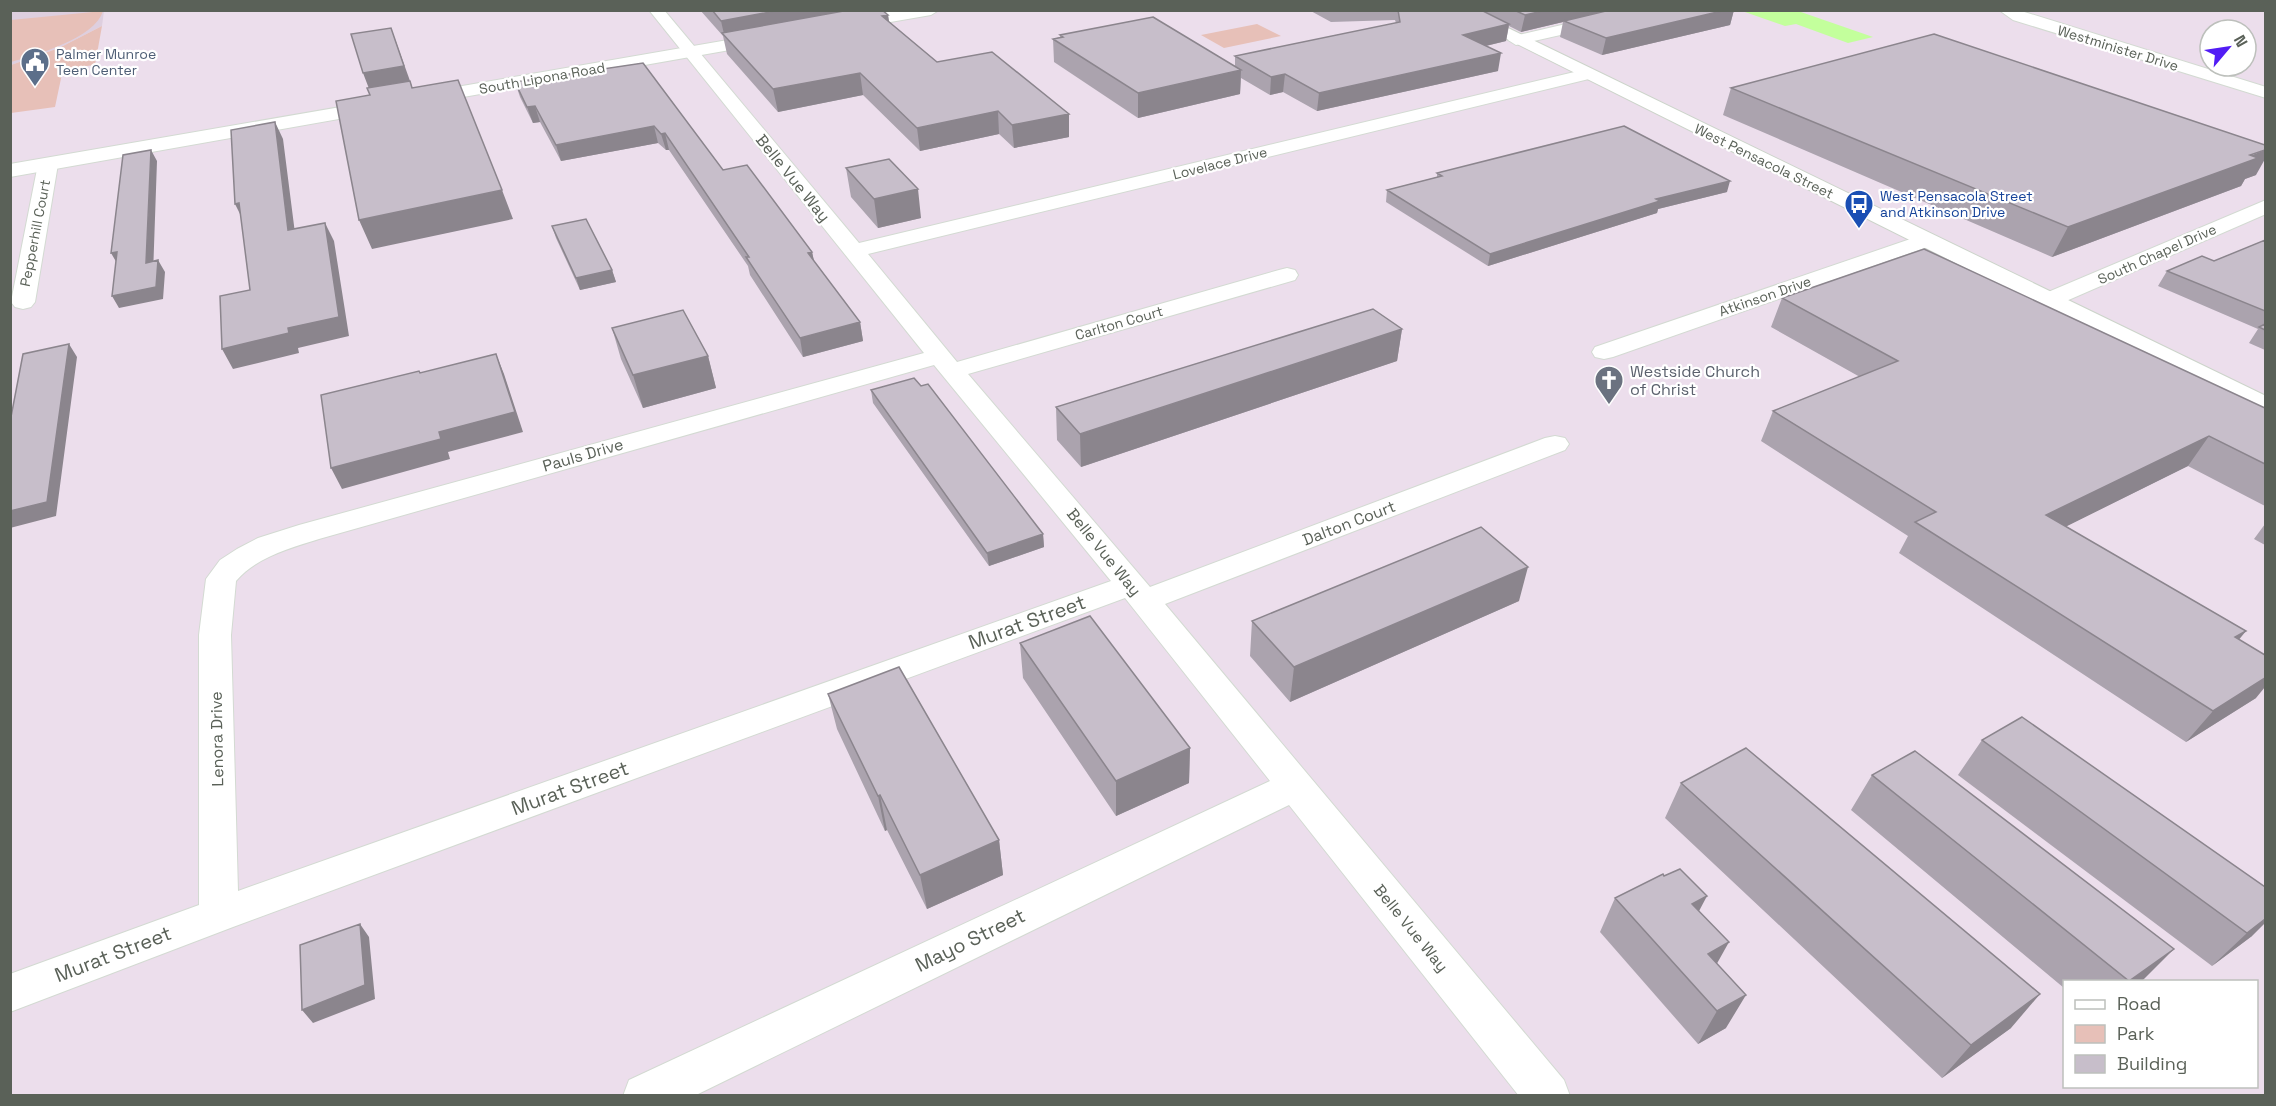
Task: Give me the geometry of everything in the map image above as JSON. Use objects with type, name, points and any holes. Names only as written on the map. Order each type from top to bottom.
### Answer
[{"type":"main road","name":"West Pensacola Street","points":[[1457,10],[2265,407]]},
{"type":"main road","points":[[827,28],[922,11]]},
{"type":"main road","name":"South Lipona Road","points":[[10,171],[784,36]]},
{"type":"street","name":"Belle Vue Way","points":[[656,10],[853,251],[1062,500],[1548,1095]]},
{"type":"street","points":[[1516,40],[1649,10]]},
{"type":"street","name":"Westminister Drive","points":[[2006,10],[2018,17],[2265,93]]},
{"type":"street","name":"Lovelace Drive","points":[[853,251],[1587,74]]},
{"type":"street","name":"Pepperhill Court","points":[[23,302],[48,164]]},
{"type":"street","name":"South Chapel Drive","points":[[2049,300],[2265,206]]},
{"type":"street","points":[[10,239],[35,234]]},
{"type":"street","name":"Atkinson Drive","points":[[1604,352],[1925,240]]},
{"type":"street","name":"Carlton Court","points":[[946,363],[1287,275]]},
{"type":"street","name":"Pauls Drive","points":[[231,567],[269,545],[309,532],[946,363]]},
{"type":"street","name":"Dalton Court","points":[[1137,593],[1555,444]]},
{"type":"street","name":"Lenora Drive","points":[[219,915],[215,635],[221,579],[231,567]]},
{"type":"street","name":"Murat Street","points":[[10,993],[219,915],[1137,593]]},
{"type":"street","name":"Mayo Street","points":[[645,1095],[1296,785]]},
{"type":"shaded area","points":[[10,11],[104,11],[102,26],[59,48],[11,65]]},
{"type":"shaded area","points":[[1742,11],[1798,11],[1873,37],[1848,43],[1796,24],[1785,26]]},
{"type":"green space","points":[[103,11],[98,21],[77,37],[49,50],[11,62],[11,20]]},
{"type":"green space","points":[[1257,24],[1281,36],[1224,48],[1201,35]]},
{"type":"green space","name":"Palmer Munroe Teen Center","points":[[102,26],[95,65],[63,69],[55,107],[11,113],[11,65],[59,48]]},
{"type":"building","points":[[712,10],[781,10],[721,21]]},
{"type":"building","points":[[849,10],[882,10],[888,15],[882,16],[937,62],[992,52],[1069,114],[1012,125],[998,111],[917,128],[860,73],[773,89],[722,33]]},
{"type":"building","points":[[1398,10],[1481,10],[1509,24],[1463,35],[1501,53],[1319,93],[1285,74],[1271,77],[1235,56],[1400,22]]},
{"type":"building","points":[[1514,10],[1547,10],[1525,15]]},
{"type":"building","points":[[1610,10],[1726,10],[1606,38],[1564,21]]},
{"type":"building","points":[[1153,17],[1241,70],[1138,93],[1053,39],[1063,37],[1060,35]]},
{"type":"building","points":[[391,28],[404,66],[363,73],[351,34]]},
{"type":"building","points":[[1934,34],[2265,145],[2265,150],[2250,155],[2258,158],[2068,227],[1731,88]]},
{"type":"building","points":[[643,63],[723,170],[747,165],[812,252],[808,253],[860,322],[800,338],[746,257],[749,257],[665,133],[661,134],[654,126],[556,145],[535,106],[527,107],[515,82]]},
{"type":"building","points":[[458,80],[502,190],[359,220],[336,101],[370,95],[367,88],[410,81],[412,88]]},
{"type":"building","points":[[275,122],[288,230],[325,223],[339,317],[288,328],[289,333],[222,349],[220,296],[250,290],[239,203],[235,204],[231,130]]},
{"type":"building","points":[[1624,126],[1730,181],[1656,199],[1660,201],[1490,254],[1387,190],[1442,176],[1437,173]]},
{"type":"building","points":[[151,150],[146,263],[158,260],[156,287],[112,296],[117,252],[111,253],[123,155]]},
{"type":"building","points":[[889,159],[918,189],[874,199],[846,168]]},
{"type":"building","points":[[586,219],[612,270],[576,278],[552,226]]},
{"type":"building","points":[[2265,240],[2265,311],[2167,271],[2202,256],[2214,261]]},
{"type":"building","points":[[1924,249],[2265,408],[2265,464],[2209,436],[2046,515],[2246,631],[2235,637],[2265,655],[2265,678],[2213,711],[1915,522],[1936,512],[1773,411],[1898,361],[1782,298]]},
{"type":"building","points":[[1373,309],[1402,329],[1080,434],[1056,407]]},
{"type":"building","points":[[683,310],[708,356],[633,375],[612,328]]},
{"type":"building","points":[[69,344],[47,502],[10,511],[10,422],[23,354]]},
{"type":"building","points":[[496,354],[515,412],[439,432],[441,439],[331,468],[321,395]]},
{"type":"building","points":[[914,378],[921,386],[928,384],[1043,534],[987,553],[871,390]]},
{"type":"building","points":[[1481,527],[1528,567],[1294,667],[1252,621]]},
{"type":"building","points":[[1090,616],[1190,748],[1116,781],[1020,643]]},
{"type":"building","points":[[899,667],[999,840],[920,875],[828,694]]},
{"type":"building","points":[[2022,717],[2265,887],[2265,919],[2247,933],[1982,740]]},
{"type":"building","points":[[1746,748],[2040,994],[1971,1045],[1681,783]]},
{"type":"building","points":[[1915,751],[2174,949],[2128,980],[1872,775]]},
{"type":"building","points":[[1680,869],[1707,896],[1692,904],[1729,942],[1708,954],[1746,995],[1717,1011],[1615,898],[1663,874],[1664,876]]},
{"type":"building","points":[[360,924],[365,985],[302,1010],[300,945]]},
{"type":"place","name":"Palmer Munroe Teen Center","points":[[35,88]]},
{"type":"place","name":"West Pensacola Street and Atkinson Drive","points":[[1859,230]]},
{"type":"place","name":"Westside Church of Christ","points":[[1609,406]]}]
